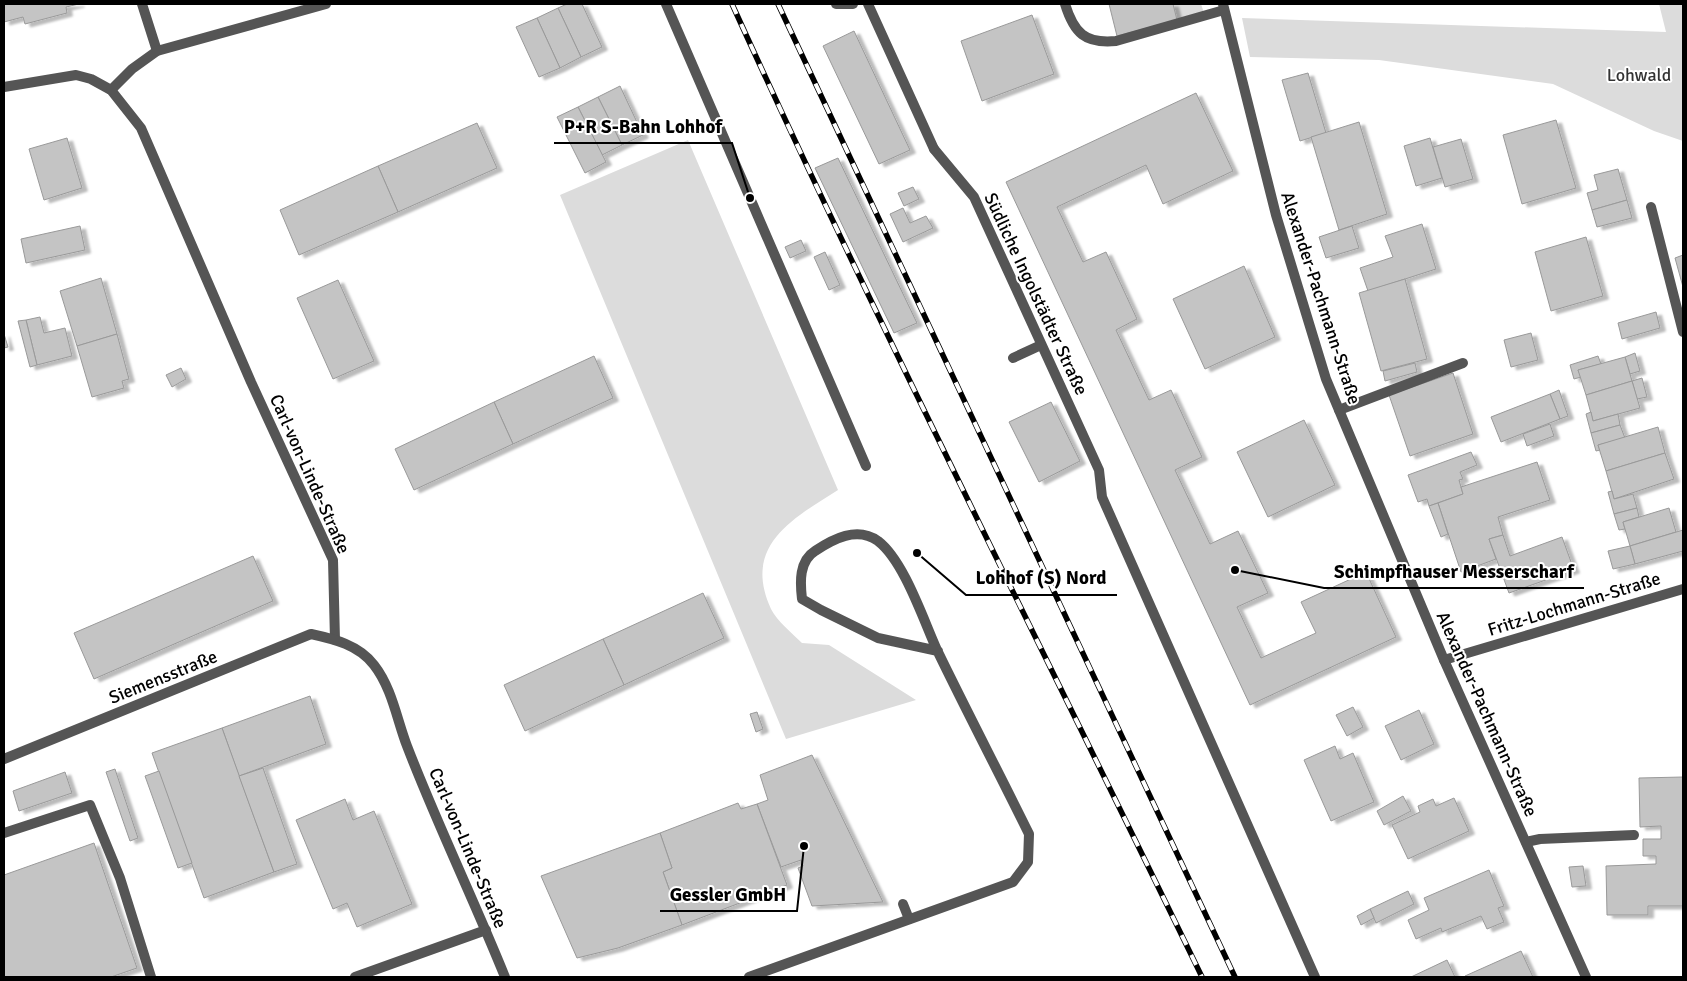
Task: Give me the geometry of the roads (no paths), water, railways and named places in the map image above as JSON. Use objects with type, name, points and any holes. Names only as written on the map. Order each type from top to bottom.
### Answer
[{"type":"street","points":[[142,4],[157,51]]},
{"type":"street","points":[[4,88],[76,75],[91,79],[111,90],[132,69],[157,51],[326,4]]},
{"type":"street","points":[[666,4],[866,466]]},
{"type":"street","points":[[836,4],[854,4]]},
{"type":"street","name":"Südliche Ingolstädter Straße","points":[[868,4],[934,149],[974,197],[1042,345],[1098,470],[1102,497],[1315,977]]},
{"type":"street","points":[[1065,4],[1069,18],[1076,30],[1086,38],[1100,42],[1116,41],[1223,7]]},
{"type":"street","name":"Alexander-Pachmann-Straße","points":[[1223,7],[1276,215],[1326,379],[1444,660],[1586,977]]},
{"type":"street","name":"Carl-von-Linde-Straße","points":[[111,90],[141,128],[251,382],[333,560],[335,640],[357,650],[374,664],[384,682],[407,746],[505,977]]},
{"type":"street","points":[[1651,207],[1683,332]]},
{"type":"street","points":[[1013,358],[1042,345]]},
{"type":"street","points":[[1339,410],[1463,363]]},
{"type":"street","points":[[749,977],[1013,882],[1028,862],[1029,834],[938,651],[896,561],[877,541],[857,533],[831,540],[809,554],[800,577],[802,599],[820,610],[878,638],[938,651]]},
{"type":"street","name":"Fritz-Lochmann-Straße","points":[[1444,660],[1683,589]]},
{"type":"street","name":"Siemensstraße","points":[[4,759],[311,634],[335,640]]},
{"type":"street","points":[[4,833],[90,805],[120,878],[151,977]]},
{"type":"street","points":[[1526,842],[1540,838],[1634,836]]},
{"type":"street","points":[[902,904],[909,919]]},
{"type":"street","points":[[355,977],[486,930]]},
{"type":"railway","points":[[732,4],[846,249],[1202,977]]},
{"type":"railway","points":[[778,4],[1235,977]]},
{"type":"place","name":"P+R S-Bahn Lohhof","points":[[750,198]]},
{"type":"place","name":"Lohhof (S) Nord","points":[[917,553]]},
{"type":"place","name":"Schimpfhauser Messerscharf","points":[[1235,570]]},
{"type":"place","name":"Gessler GmbH","points":[[804,846]]},
{"type":"park label","name":"Lohwald","points":[[1639,75]]}]
